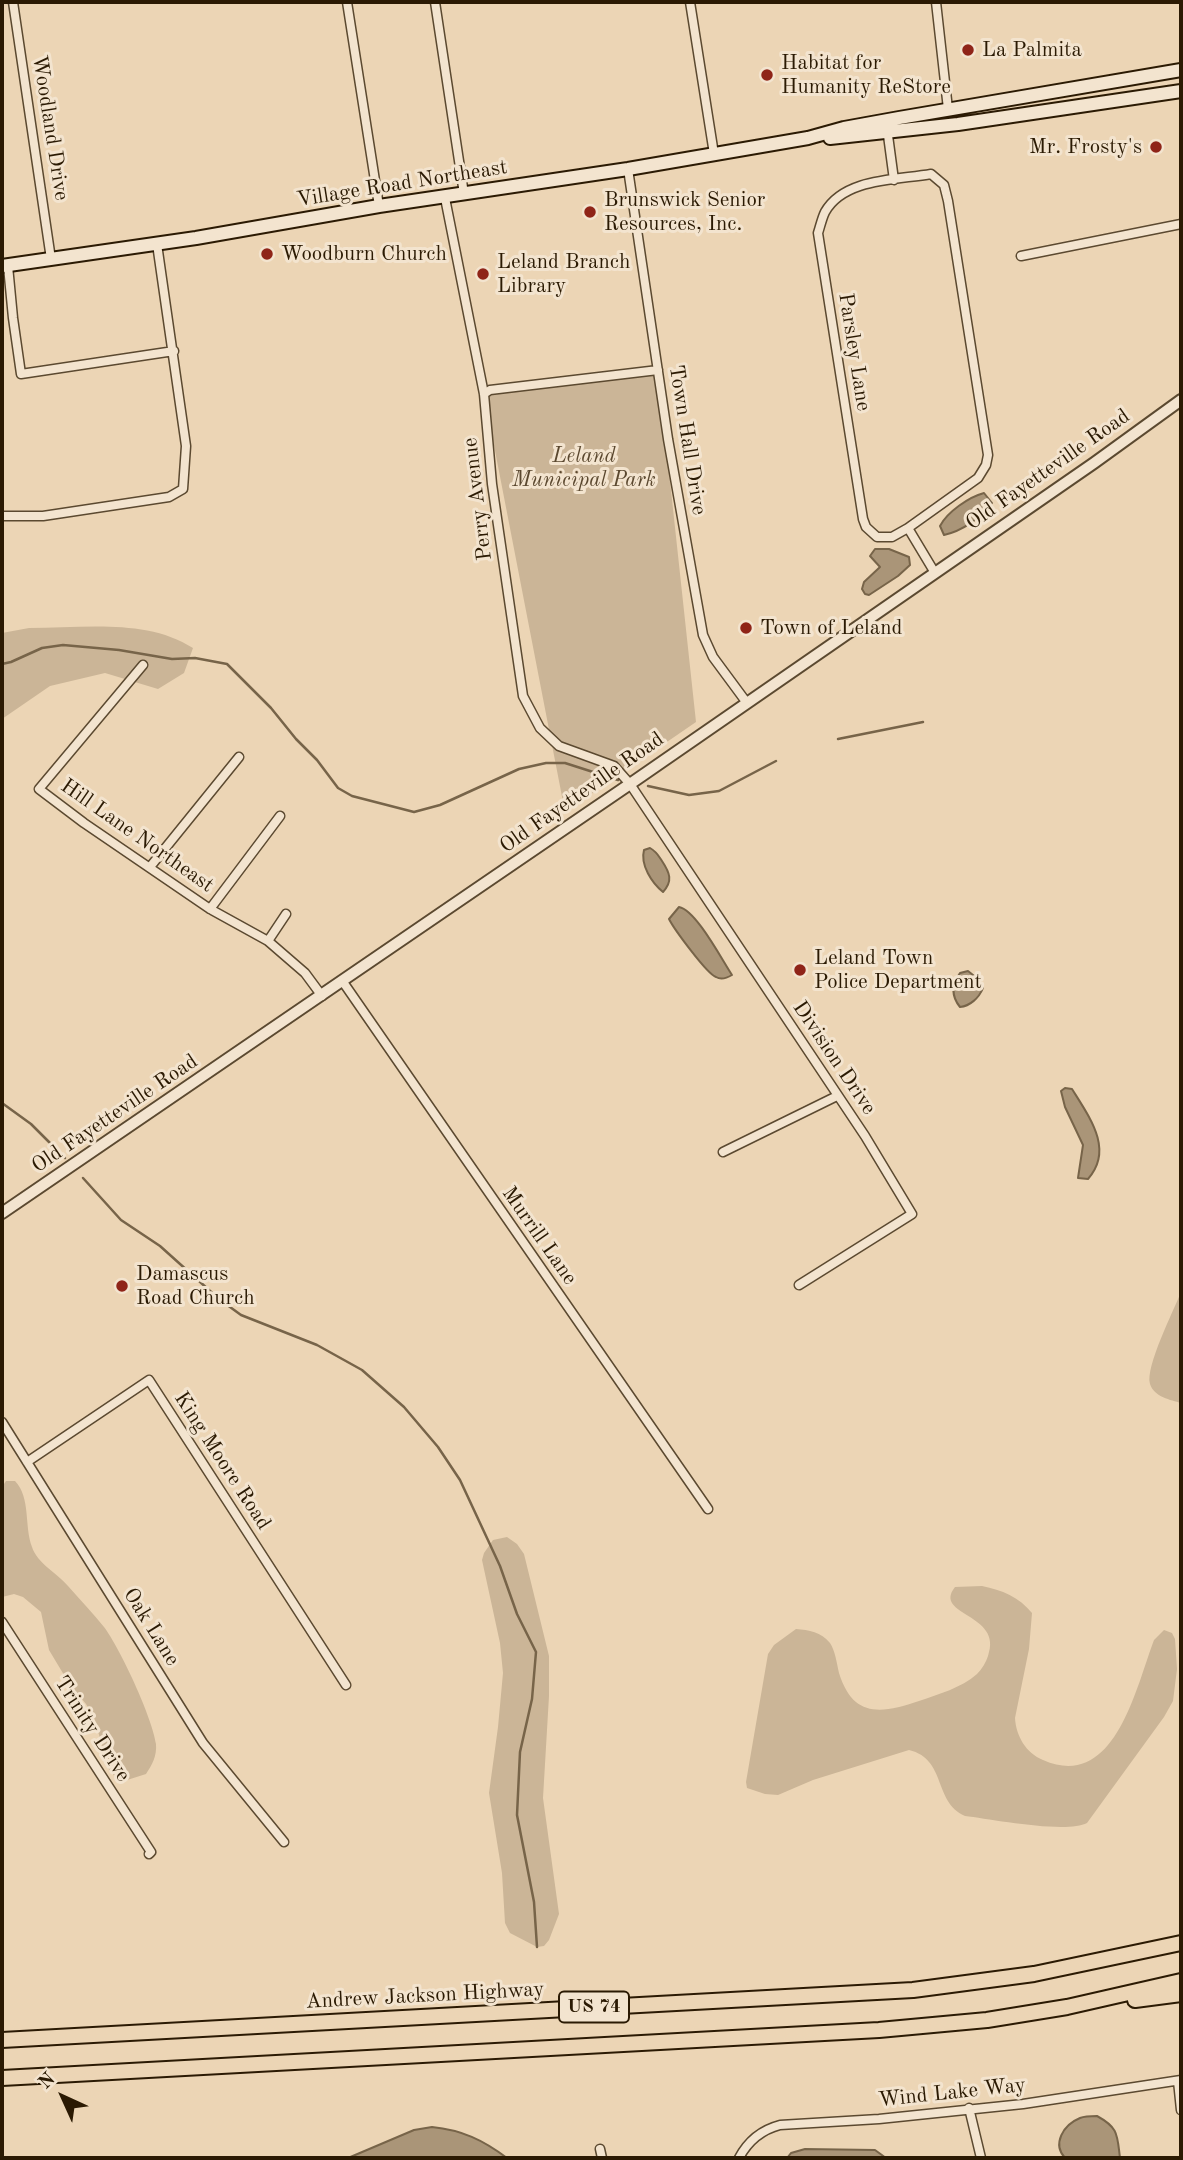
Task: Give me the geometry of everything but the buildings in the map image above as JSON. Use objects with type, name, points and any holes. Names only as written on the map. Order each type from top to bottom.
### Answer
[{"type":"highway","name":"Andrew Jackson Highway","points":[[2,2040],[913,1990],[1034,1974],[1181,1943]]},
{"type":"highway","name":"US 74","points":[[2,2078],[879,2030],[987,2020],[1067,2007],[1181,1981]]},
{"type":"highway","points":[[1067,2007],[1181,1994]]},
{"type":"main road","name":"Village Road Northeast","points":[[887,127],[948,110],[1181,70]]},
{"type":"main road","name":"Village Road Northeast","points":[[5,266],[628,169],[808,138],[1181,91]]},
{"type":"street","name":"Woodland Drive","points":[[13,2],[51,259]]},
{"type":"street","points":[[347,2],[379,206]]},
{"type":"street","points":[[435,2],[464,194]]},
{"type":"street","points":[[690,2],[714,154]]},
{"type":"street","points":[[936,2],[948,110]]},
{"type":"street","points":[[887,127],[894,180]]},
{"type":"street","name":"Town Hall Drive","points":[[628,169],[658,370],[703,635],[713,656],[747,703]]},
{"type":"street","name":"Parsley Lane","points":[[931,174],[944,185],[988,455],[986,465],[978,478],[908,528],[892,537],[877,537],[866,527],[863,519],[818,233],[825,211],[848,190],[878,182],[931,174]]},
{"type":"street","name":"Perry Avenue","points":[[445,198],[484,394],[492,484],[523,696],[540,728],[559,746],[614,766],[630,784]]},
{"type":"street","points":[[1021,256],[1181,225]]},
{"type":"street","points":[[2,516],[43,516],[169,497],[183,489],[186,446],[157,244]]},
{"type":"street","points":[[5,266],[21,374],[174,351]]},
{"type":"street","points":[[484,394],[490,390],[658,370]]},
{"type":"street","name":"Old Fayetteville Road","points":[[2,1213],[343,982],[1094,463],[1181,400]]},
{"type":"street","points":[[908,528],[935,573]]},
{"type":"street","name":"Hill Lane Northeast","points":[[143,665],[39,789],[210,909],[268,940],[305,973],[322,996]]},
{"type":"street","points":[[150,867],[239,757]]},
{"type":"street","name":"Division Drive","points":[[630,784],[836,1096],[866,1136],[912,1214],[799,1285]]},
{"type":"street","name":"Hill Lane Northeast","points":[[210,909],[280,816]]},
{"type":"street","points":[[268,940],[286,914]]},
{"type":"street","name":"Murrill Lane","points":[[343,982],[708,1509]]},
{"type":"street","points":[[723,1152],[836,1096]]},
{"type":"street","name":"King Moore Road","points":[[27,1462],[149,1380],[346,1685]]},
{"type":"street","name":"Oak Lane","points":[[2,1422],[203,1743],[284,1842]]},
{"type":"street","name":"Trinity Drive","points":[[2,1622],[151,1852],[149,1854]]},
{"type":"street","points":[[1180,2081],[1181,2110]]},
{"type":"street","name":"Wind Lake Way","points":[[739,2158],[755,2137],[780,2125],[879,2119],[1023,2104],[1180,2081]]},
{"type":"street","points":[[969,2108],[981,2158]]},
{"type":"green space","name":"Leland Municipal Park","points":[[658,370],[696,722],[565,812],[484,394]]},
{"type":"green space","points":[[29,628],[135,628],[155,632],[193,648],[184,673],[158,689],[105,673],[50,686],[2,719],[2,633]]},
{"type":"green space","points":[[1181,1292],[1181,1403],[1155,1392],[1150,1384],[1150,1376],[1156,1352]]},
{"type":"green space","points":[[6,1481],[15,1481],[20,1488],[35,1553],[104,1627],[127,1667],[149,1718],[156,1744],[154,1760],[146,1774],[124,1781],[115,1777],[108,1768],[95,1720],[49,1650],[41,1612],[23,1597],[14,1594],[2,1597],[2,1487]]},
{"type":"green space","points":[[507,1537],[517,1544],[524,1554],[549,1656],[543,1798],[559,1914],[549,1940],[544,1946],[537,1947],[510,1933],[505,1923],[502,1873],[489,1793],[503,1673],[500,1643],[482,1560],[493,1540]]},
{"type":"green space","points":[[982,1586],[1010,1595],[1032,1613],[1029,1649],[1015,1718],[1023,1743],[1043,1760],[1068,1766],[1088,1761],[1105,1748],[1119,1730],[1130,1707],[1154,1640],[1164,1630],[1172,1633],[1175,1639],[1177,1669],[1173,1701],[1087,1823],[1063,1827],[965,1816],[955,1810],[948,1801],[929,1762],[909,1750],[813,1780],[778,1795],[747,1788],[768,1654],[774,1645],[796,1629],[819,1634],[832,1646],[845,1688],[860,1705],[881,1710],[905,1705],[957,1687],[971,1679],[982,1668],[988,1656],[990,1642],[986,1631],[953,1604],[950,1597],[955,1587]]},
{"type":"shaded area","points":[[984,493],[992,503],[988,509],[964,527],[944,535],[940,526],[953,510]]},
{"type":"shaded area","points":[[875,549],[889,549],[909,557],[910,565],[869,595],[862,589],[864,582],[880,567],[870,556]]},
{"type":"shaded area","points":[[650,848],[658,855],[668,873],[669,881],[663,892],[645,868],[644,850]]},
{"type":"shaded area","points":[[679,907],[686,910],[701,926],[732,975],[716,977],[691,951],[669,919]]},
{"type":"shaded area","points":[[968,971],[978,979],[983,988],[974,1001],[960,1007],[954,994],[955,981],[960,973]]},
{"type":"shaded area","points":[[1065,1088],[1072,1089],[1086,1111],[1099,1145],[1096,1168],[1088,1179],[1078,1178],[1083,1145],[1065,1107],[1061,1091]]},
{"type":"shaded area","points":[[1097,2116],[1116,2133],[1120,2158],[1065,2158],[1059,2147],[1064,2130],[1080,2118]]},
{"type":"shaded area","points":[[432,2127],[472,2137],[507,2158],[348,2158],[414,2130]]},
{"type":"shaded area","points":[[805,2149],[875,2150],[886,2158],[787,2158],[791,2153]]},
{"type":"waterway","points":[[2,664],[42,648],[63,645],[119,650],[172,659],[195,658],[227,664],[271,708],[338,788],[352,796],[414,812],[440,805],[519,769],[546,763],[565,763],[618,780]]},
{"type":"waterway","points":[[838,739],[923,722]]},
{"type":"waterway","points":[[648,786],[689,795],[719,791],[776,761]]},
{"type":"waterway","points":[[2,1103],[31,1124],[65,1158]]},
{"type":"waterway","points":[[83,1178],[121,1220],[160,1246],[241,1315],[317,1345],[362,1370],[404,1407],[438,1447],[460,1480],[536,1652],[532,1699],[520,1752],[517,1815],[534,1902],[537,1947]]},
{"type":"place","name":"La Palmita","points":[[968,50]]},
{"type":"place","name":"Habitat for Humanity ReStore","points":[[767,75]]},
{"type":"place","name":"Mr. Frosty's","points":[[1156,147]]},
{"type":"place","name":"Brunswick Senior Resources, Inc.","points":[[590,212]]},
{"type":"place","name":"Woodburn Church","points":[[267,254]]},
{"type":"place","name":"Leland Branch Library","points":[[483,274]]},
{"type":"place","name":"Town of Leland","points":[[746,628]]},
{"type":"place","name":"Leland Town Police Department","points":[[800,970]]},
{"type":"place","name":"Damascus Road Church","points":[[122,1286]]}]
